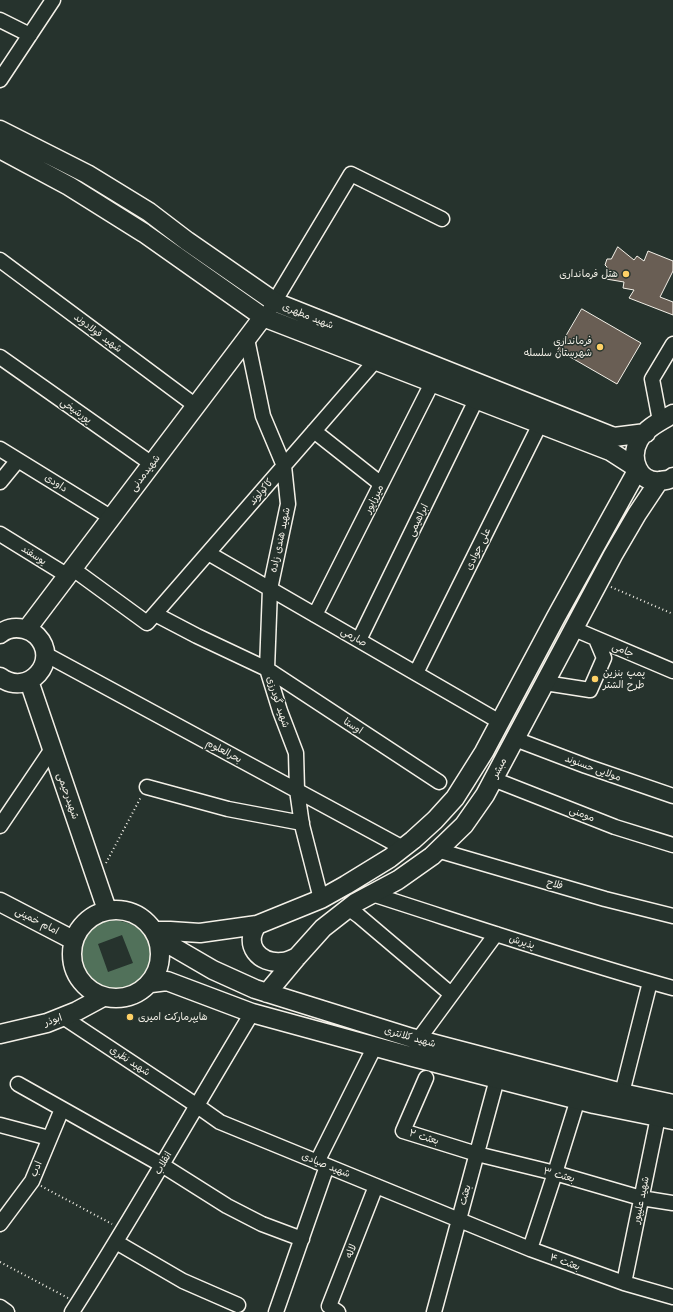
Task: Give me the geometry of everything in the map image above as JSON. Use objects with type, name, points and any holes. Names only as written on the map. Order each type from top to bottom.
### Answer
[{"type":"main road","name":"شهید مطهری","points":[[0,130],[87,174],[149,212],[274,302],[614,438],[646,433]]},
{"type":"main road","name":"شهید مطهری","points":[[0,149],[70,186],[144,232],[263,317],[610,451],[638,469],[647,479],[666,479]]},
{"type":"main road","name":"شهیدمدنی","points":[[27,630],[263,317]]},
{"type":"main road","points":[[156,935],[170,931],[200,933],[257,925],[321,899],[390,858],[435,820],[455,798],[484,752],[556,617],[638,469],[636,466],[634,450],[640,438],[654,424],[667,418],[673,406]]},
{"type":"main road","name":"مبشر","points":[[267,993],[323,928],[348,908],[398,880],[437,850],[464,824],[485,795],[637,514],[666,479]]},
{"type":"main road","points":[[0,678],[4,681],[21,684],[36,676],[45,662],[44,646],[34,633],[27,630],[14,628],[1,632]]},
{"type":"main road","name":"شهیدرحیمی","points":[[29,681],[107,910]]},
{"type":"main road","name":"امام خمینی","points":[[0,902],[73,940]]},
{"type":"main road","points":[[107,910],[121,910],[134,913],[146,921],[156,935],[160,950],[160,961],[157,973],[151,983],[141,991],[129,997],[116,999],[103,997],[90,991],[80,981],[73,968],[71,954],[73,940],[81,926],[93,916],[107,910]]},
{"type":"main road","points":[[257,925],[251,940],[255,952],[262,958],[269,961],[283,962],[297,957]]},
{"type":"main road","name":"شهید کلانتری","points":[[156,935],[213,970],[255,990],[418,1040],[622,1093],[673,1104]]},
{"type":"main road","name":"شهید کلانتری","points":[[151,983],[167,981],[252,1013],[578,1099],[666,1119]]},
{"type":"main road","name":"ابوذر","points":[[3,1031],[47,1023],[63,1017],[103,997]]},
{"type":"street","points":[[0,80],[53,0]]},
{"type":"street","points":[[0,20],[30,34]]},
{"type":"street","points":[[263,317],[274,302],[351,174],[442,219]]},
{"type":"street","name":"شهید فولادوند","points":[[0,260],[196,406]]},
{"type":"street","name":"شهید هندی زاده","points":[[247,339],[262,416],[284,466],[288,504],[270,589]]},
{"type":"street","points":[[667,418],[652,378],[673,344]]},
{"type":"street","name":"پورشیخی","points":[[0,357],[152,464]]},
{"type":"street","name":"کاکولوند","points":[[151,619],[376,360]]},
{"type":"street","name":"میرزاپور","points":[[315,615],[432,383]]},
{"type":"street","name":"ابراهیمی","points":[[359,640],[476,400]]},
{"type":"street","name":"علی جوادی","points":[[416,673],[540,424]]},
{"type":"street","points":[[314,431],[381,484]]},
{"type":"street","name":"داودی","points":[[0,449],[112,518]]},
{"type":"street","points":[[0,482],[18,460]]},
{"type":"street","name":"یوسفند","points":[[0,534],[70,572],[151,619]]},
{"type":"street","name":"صارمی","points":[[208,553],[500,722]]},
{"type":"street","name":"شهید گودرزی","points":[[270,589],[267,669],[280,711],[296,753],[297,790],[302,823],[321,899]]},
{"type":"street","name":"اوستا","points":[[151,619],[197,636],[267,669],[439,782]]},
{"type":"street","name":"جامی","points":[[574,629],[673,671]]},
{"type":"street","points":[[545,682],[590,690],[604,658],[596,639]]},
{"type":"street","name":"بحرالعلوم","points":[[45,654],[403,848]]},
{"type":"street","name":"مولایی حسنوند","points":[[515,739],[586,766],[673,796]]},
{"type":"street","points":[[0,826],[52,749]]},
{"type":"street","name":"مومنی","points":[[493,779],[609,824],[673,845]]},
{"type":"street","points":[[146,787],[228,809],[302,823]]},
{"type":"street","name":"فلاح","points":[[437,850],[605,899],[673,916]]},
{"type":"street","name":"پذیرش","points":[[372,894],[496,934],[673,988]]},
{"type":"street","points":[[348,908],[451,994]]},
{"type":"street","points":[[418,1040],[496,934]]},
{"type":"street","points":[[622,1093],[650,982]]},
{"type":"street","name":"انقلاب","points":[[75,1310],[252,1013]]},
{"type":"street","name":"شهید نظری","points":[[63,1017],[196,1105]]},
{"type":"street","points":[[276,1312],[302,1239],[322,1164],[375,1046]]},
{"type":"street","name":"بعثت ۲","points":[[426,1078],[403,1131],[476,1154]]},
{"type":"street","name":"بعثت","points":[[434,1312],[497,1078]]},
{"type":"street","points":[[18,1084],[162,1165],[227,1206],[262,1224],[302,1239]]},
{"type":"street","points":[[530,1249],[578,1099]]},
{"type":"street","name":"شهید صیادی","points":[[196,1105],[220,1122],[459,1220]]},
{"type":"street","name":"ادب","points":[[0,1224],[32,1181],[62,1109]]},
{"type":"street","name":"شهید علیپور","points":[[624,1283],[641,1198],[666,1119]]},
{"type":"street","points":[[0,1125],[50,1138]]},
{"type":"street","name":"بعثت ۳","points":[[476,1154],[555,1173],[641,1198],[673,1203]]},
{"type":"street","name":"لاله","points":[[338,1312],[329,1306],[376,1186]]},
{"type":"street","name":"بعثت ۴","points":[[459,1220],[530,1249],[624,1283],[673,1297]]},
{"type":"street","points":[[120,1236],[183,1281],[238,1305]]},
{"type":"street","points":[[0,1307],[7,1312]]},
{"type":"path","points":[[599,582],[673,614]]},
{"type":"path","points":[[97,880],[146,787]]},
{"type":"path","points":[[32,1181],[120,1236]]},
{"type":"path","points":[[0,1262],[75,1310]]},
{"type":"green space","points":[[114,920],[133,925],[145,935],[150,947],[150,961],[145,974],[136,984],[123,989],[108,989],[97,984],[88,976],[81,961],[82,946],[89,933],[103,922]],"holes":[[[122,935],[133,963],[108,972],[98,944]]]},
{"type":"building","points":[[618,247],[634,260],[637,256],[644,261],[648,251],[673,261],[673,271],[660,297],[673,302],[673,315],[629,298],[634,290],[623,288],[624,282],[606,279],[607,267],[605,265],[607,259],[611,259]]},
{"type":"building","name":"فرمانداری شهرستان سلسله","points":[[582,309],[641,343],[617,384],[558,350]]},
{"type":"place","name":"هتل فرمانداری","points":[[626,274]]},
{"type":"place","name":"فرمانداری شهرستان سلسله","points":[[600,347]]},
{"type":"place","name":"پمپ بنزین طرح الشتر","points":[[595,679]]},
{"type":"place","name":"هایپرمارکت امیری","points":[[130,1017]]}]
